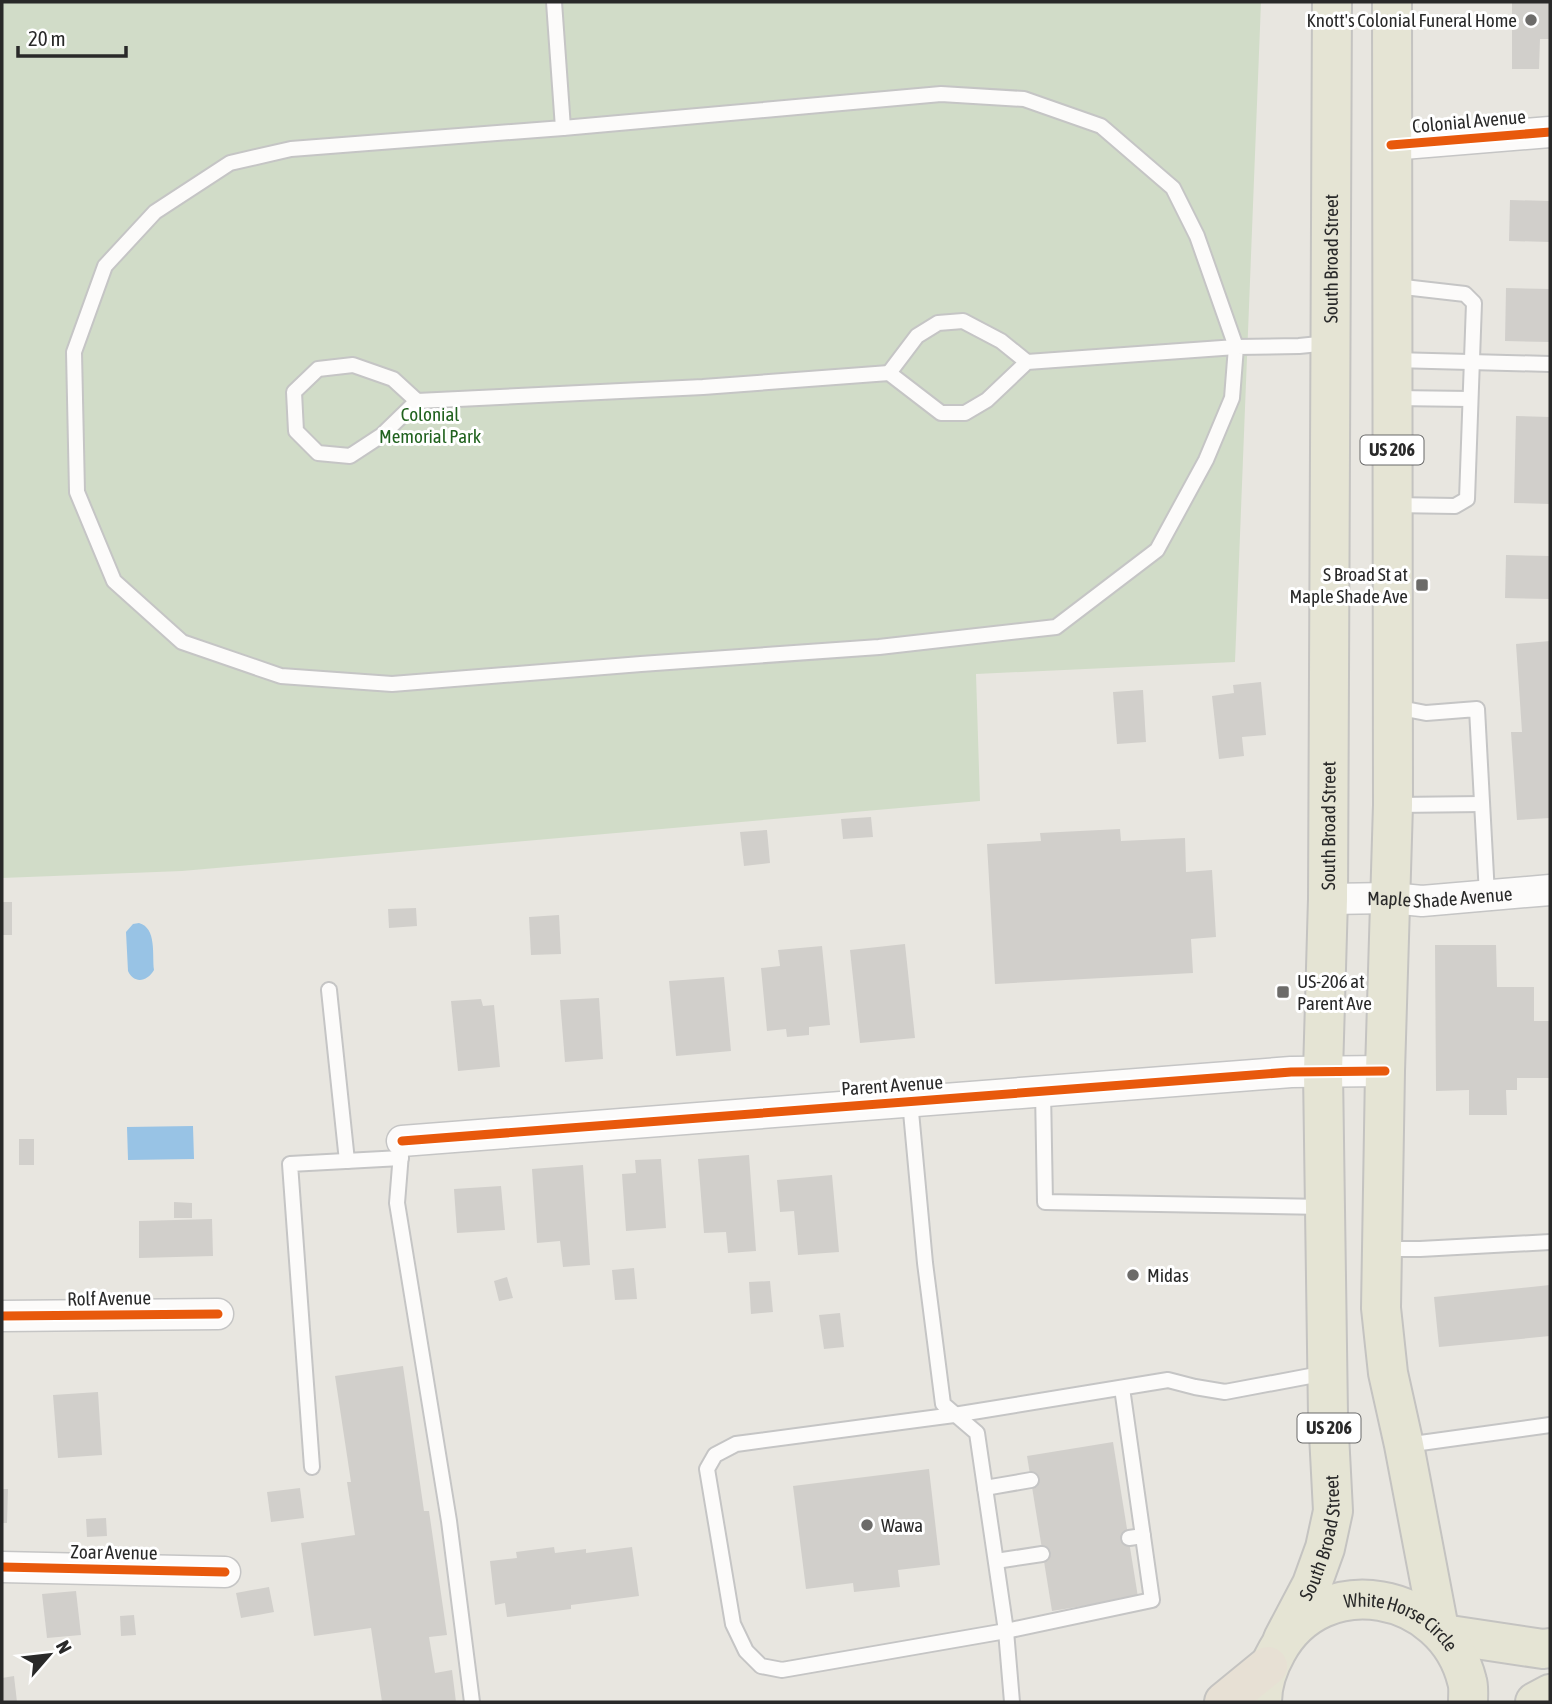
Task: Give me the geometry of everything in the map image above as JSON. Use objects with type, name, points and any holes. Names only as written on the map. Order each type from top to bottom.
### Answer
[{"type":"highway","name":"US 206","points":[[1224,1702],[1271,1669]]},
{"type":"main road","name":"South Broad Street","points":[[1271,1669],[1312,1584],[1325,1548],[1333,1511],[1323,1072],[1328,899],[1332,2]]},
{"type":"main road","name":"US 206","points":[[1392,2],[1393,805],[1381,1308],[1388,1373],[1441,1631]]},
{"type":"main road","name":"White Horse Circle","points":[[1271,1669],[1304,1619],[1329,1605],[1358,1599],[1387,1602],[1415,1611],[1441,1631],[1457,1654],[1468,1682],[1468,1702]]},
{"type":"main road","points":[[1441,1631],[1550,1648]]},
{"type":"main road","points":[[1535,1702],[1550,1695]]},
{"type":"street","name":"Colonial Avenue","points":[[1391,145],[1550,132]]},
{"type":"street","name":"Maple Shade Avenue","points":[[1328,899],[1391,898],[1422,901],[1550,890]]},
{"type":"street","name":"Parent Avenue","points":[[401,1149],[910,1101],[1291,1072],[1385,1072]]},
{"type":"street","name":"Rolf Avenue","points":[[2,1316],[218,1314]]},
{"type":"street","name":"Zoar Avenue","points":[[2,1567],[225,1573]]},
{"type":"lane","points":[[554,2],[563,128]]},
{"type":"lane","points":[[941,94],[1024,99],[1101,126],[1173,188],[1197,236],[1236,347],[1232,398],[1206,460],[1157,550],[1056,627],[879,647],[392,684],[281,676],[182,642],[114,581],[77,492],[74,352],[105,266],[155,212],[230,163],[290,149],[563,128],[941,94]]},
{"type":"lane","points":[[1392,286],[1465,294],[1474,303],[1467,499],[1455,506],[1392,505]]},
{"type":"lane","points":[[889,373],[916,336],[938,323],[963,321],[1001,341],[1027,362]]},
{"type":"lane","points":[[417,401],[393,379],[353,365],[318,369],[294,392],[296,431],[318,453],[350,456],[382,435],[417,401],[703,387],[889,373],[941,413],[965,413],[987,400],[1027,362],[1331,343]]},
{"type":"lane","points":[[1392,360],[1550,364]]},
{"type":"lane","points":[[1392,398],[1470,399]]},
{"type":"lane","points":[[1392,706],[1426,713],[1477,709],[1487,895]]},
{"type":"lane","points":[[1393,805],[1482,804]]},
{"type":"lane","points":[[328,990],[347,1161]]},
{"type":"lane","points":[[1043,1091],[1045,1202],[1325,1207]]},
{"type":"lane","points":[[910,1101],[925,1263],[943,1404],[977,1433],[1006,1631],[1013,1701]]},
{"type":"lane","points":[[312,1467],[290,1164],[347,1161],[401,1149],[397,1203],[449,1521],[472,1702]]},
{"type":"lane","points":[[1382,1250],[1550,1242]]},
{"type":"lane","points":[[1122,1388],[1125,1466],[1136,1537],[1152,1600],[1006,1631],[782,1670],[761,1666],[746,1651],[733,1625],[707,1469],[715,1455],[736,1444],[954,1415],[1168,1380],[1225,1392],[1328,1373]]},
{"type":"lane","points":[[1404,1446],[1550,1425]]},
{"type":"lane","points":[[985,1488],[1031,1480]]},
{"type":"lane","points":[[996,1561],[1042,1553]]},
{"type":"green space","name":"Colonial Memorial Park","points":[[2,2],[1261,2],[1235,662],[976,674],[980,801],[182,871],[2,878]]},
{"type":"water","points":[[139,923],[149,930],[151,936],[154,970],[148,977],[137,980],[128,971],[126,932],[133,924]]},
{"type":"water","points":[[193,1126],[194,1159],[128,1160],[127,1127]]},
{"type":"building","name":"Knott's Colonial Funeral Home","points":[[1512,2],[1550,2],[1550,39],[1540,39],[1539,69],[1512,69]]},
{"type":"building","points":[[1510,200],[1550,201],[1550,242],[1509,241]]},
{"type":"building","points":[[1506,288],[1550,289],[1550,342],[1505,341]]},
{"type":"building","points":[[1516,416],[1550,417],[1550,504],[1514,503]]},
{"type":"building","points":[[1506,555],[1550,556],[1550,599],[1505,598]]},
{"type":"building","points":[[1550,641],[1550,818],[1517,820],[1511,732],[1522,732],[1516,644]]},
{"type":"building","points":[[1261,682],[1266,735],[1242,737],[1244,756],[1219,759],[1212,696],[1234,693],[1233,685]]},
{"type":"building","points":[[1143,690],[1146,742],[1117,744],[1113,692]]},
{"type":"building","points":[[871,817],[873,837],[843,839],[841,819]]},
{"type":"building","points":[[1120,829],[1121,841],[1185,838],[1186,872],[1212,870],[1216,937],[1191,939],[1193,973],[995,984],[987,844],[1041,841],[1040,833]]},
{"type":"building","points":[[767,830],[770,863],[744,866],[740,832]]},
{"type":"building","points":[[2,902],[12,902],[12,935],[2,935]]},
{"type":"building","points":[[416,908],[417,926],[389,928],[388,909]]},
{"type":"building","points":[[559,915],[561,954],[531,955],[529,917]]},
{"type":"building","points":[[905,944],[915,1038],[860,1043],[850,950]]},
{"type":"building","points":[[1435,945],[1496,945],[1497,987],[1534,987],[1534,1021],[1550,1021],[1550,1078],[1517,1078],[1517,1090],[1506,1090],[1507,1115],[1469,1115],[1469,1090],[1436,1091]]},
{"type":"building","points":[[822,946],[830,1025],[809,1027],[809,1035],[787,1037],[786,1029],[767,1031],[761,968],[780,966],[778,950]]},
{"type":"building","points":[[724,977],[731,1051],[676,1056],[669,981]]},
{"type":"building","points":[[599,998],[603,1059],[565,1062],[560,1000]]},
{"type":"building","points":[[481,999],[483,1006],[494,1005],[500,1067],[458,1071],[451,1001]]},
{"type":"building","points":[[19,1139],[34,1139],[34,1165],[19,1165]]},
{"type":"building","points":[[749,1155],[756,1251],[728,1253],[726,1232],[704,1233],[698,1159]]},
{"type":"building","points":[[661,1159],[666,1228],[626,1231],[622,1174],[636,1173],[635,1160]]},
{"type":"building","points":[[583,1165],[590,1265],[563,1267],[560,1241],[537,1243],[532,1169]]},
{"type":"building","points":[[832,1175],[839,1252],[798,1255],[794,1211],[780,1212],[777,1180]]},
{"type":"building","points":[[501,1186],[505,1230],[457,1233],[454,1189]]},
{"type":"building","points":[[174,1202],[192,1203],[192,1218],[174,1218]]},
{"type":"building","points":[[212,1219],[213,1256],[139,1258],[139,1221]]},
{"type":"building","points":[[634,1268],[637,1299],[615,1300],[612,1270]]},
{"type":"building","points":[[507,1277],[513,1298],[499,1301],[494,1281]]},
{"type":"building","points":[[770,1281],[773,1312],[751,1314],[749,1282]]},
{"type":"building","points":[[1550,1285],[1550,1336],[1439,1347],[1434,1297]]},
{"type":"building","points":[[840,1313],[844,1347],[824,1349],[819,1315]]},
{"type":"building","points":[[403,1366],[424,1511],[429,1511],[447,1635],[429,1637],[435,1673],[452,1670],[456,1702],[382,1702],[371,1628],[314,1636],[301,1543],[355,1535],[347,1482],[351,1482],[335,1376]]},
{"type":"building","points":[[98,1392],[102,1455],[58,1458],[53,1395]]},
{"type":"building","points":[[1113,1442],[1138,1597],[1052,1611],[1027,1456]]},
{"type":"building","name":"Wawa","points":[[929,1469],[940,1565],[898,1570],[900,1587],[854,1592],[853,1583],[806,1589],[793,1486]]},
{"type":"building","points":[[300,1488],[304,1518],[271,1522],[267,1492]]},
{"type":"building","points":[[2,1489],[8,1489],[7,1523],[2,1523]]},
{"type":"building","points":[[106,1518],[107,1536],[87,1537],[86,1519]]},
{"type":"building","points":[[554,1547],[555,1553],[586,1549],[586,1553],[632,1547],[639,1596],[571,1605],[571,1609],[507,1617],[505,1603],[495,1605],[490,1561],[517,1558],[516,1552]]},
{"type":"building","points":[[269,1587],[274,1612],[241,1618],[236,1593]]},
{"type":"building","points":[[76,1591],[81,1635],[47,1638],[42,1594]]},
{"type":"building","points":[[134,1615],[136,1635],[121,1636],[120,1616]]},
{"type":"building","points":[[14,1676],[17,1702],[2,1702],[2,1678]]},
{"type":"cycle path","points":[[1391,145],[1550,132]]},
{"type":"cycle path","points":[[402,1141],[1291,1072],[1385,1071]]},
{"type":"cycle path","points":[[2,1316],[218,1314]]},
{"type":"cycle path","points":[[2,1567],[225,1572]]},
{"type":"place","name":"Knott's Colonial Funeral Home","points":[[1531,20]]},
{"type":"place","name":"S Broad St at Maple Shade Ave","points":[[1422,585]]},
{"type":"place","name":"US-206 at Parent Ave","points":[[1283,992]]},
{"type":"place","name":"Midas","points":[[1133,1275]]},
{"type":"place","name":"Wawa","points":[[867,1525]]}]
